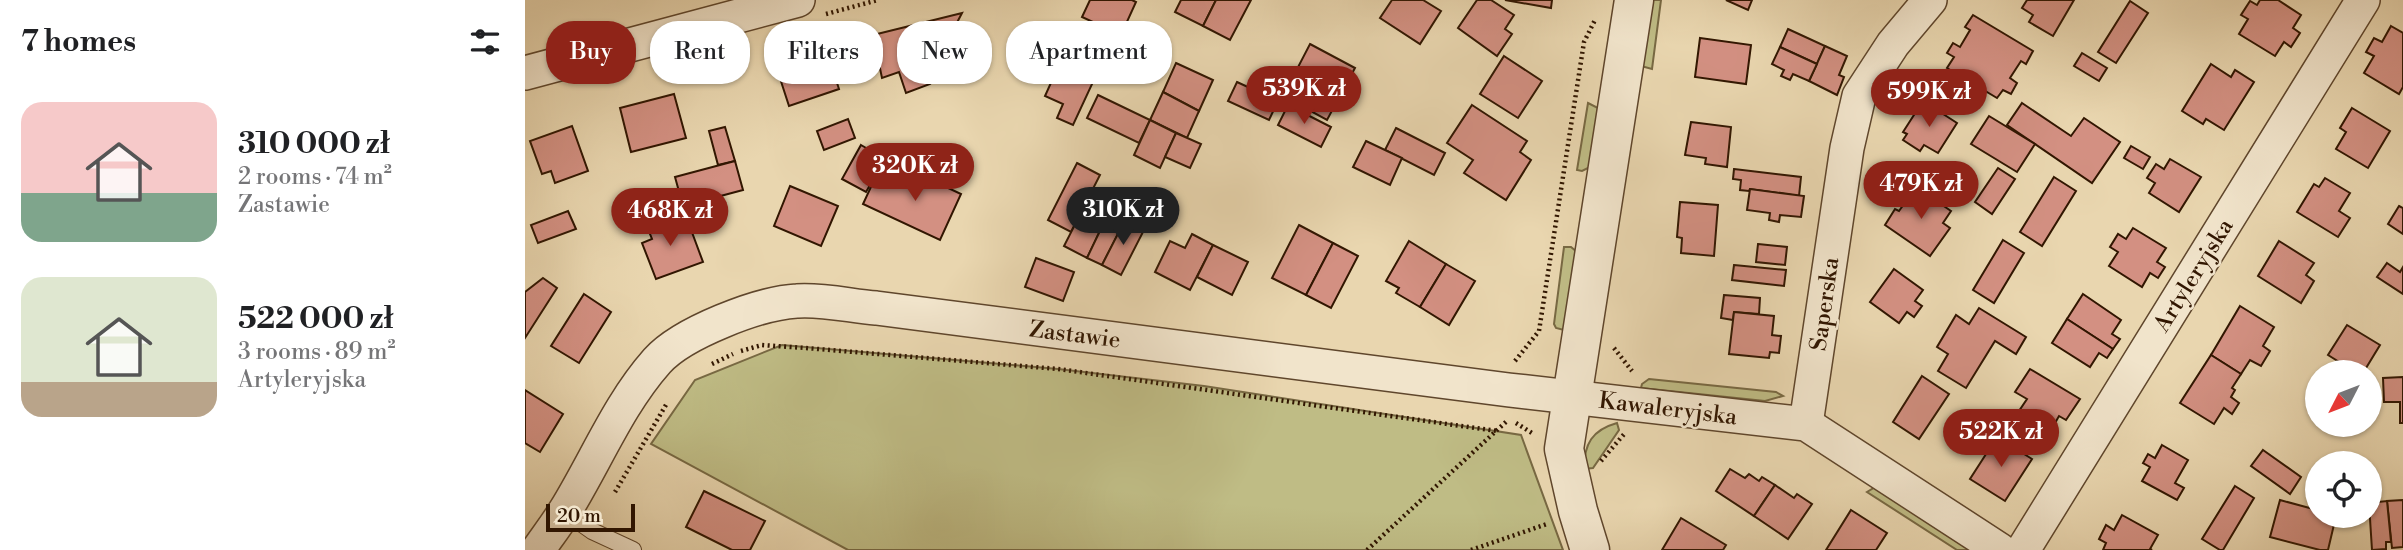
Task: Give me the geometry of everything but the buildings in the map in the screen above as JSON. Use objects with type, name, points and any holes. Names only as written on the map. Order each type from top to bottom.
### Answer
[{"type":"street","points":[[525,73],[798,0]]},
{"type":"street","name":"Saperska","points":[[1806,424],[1847,148],[1859,96],[1893,44],[1930,0]]},
{"type":"street","name":"Artyleryjska","points":[[2023,550],[2363,0]]},
{"type":"street","name":"Kawaleryjska","points":[[1616,6],[1573,397],[1806,424],[2000,550]]},
{"type":"street","name":"Zastawie","points":[[538,550],[565,512],[634,391],[659,359],[688,339],[719,323],[756,309],[797,301],[876,308],[1573,397]]},
{"type":"street","points":[[1573,397],[1564,449],[1590,550]]},
{"type":"lane","points":[[565,512],[592,531],[633,550]]},
{"type":"path","points":[[1539,331],[1584,42],[1616,6]]},
{"type":"path","points":[[1611,344],[1634,373]]},
{"type":"path","points":[[710,365],[743,350],[762,345],[1058,369],[1497,431]]},
{"type":"path","points":[[592,531],[672,395]]},
{"type":"path","points":[[1367,550],[1509,419]]},
{"type":"path","points":[[1625,432],[1634,430]]},
{"type":"path","points":[[1471,550],[1548,523]]},
{"type":"shaded area","points":[[1652,0],[1661,0],[1652,69],[1641,66]]},
{"type":"shaded area","points":[[1588,103],[1598,108],[1590,167],[1582,171],[1577,170]]},
{"type":"shaded area","points":[[1564,247],[1571,247],[1577,252],[1564,330],[1556,328],[1554,324]]},
{"type":"shaded area","points":[[782,345],[1058,369],[1204,386],[1521,435],[1563,550],[848,550],[651,444],[695,380]]},
{"type":"shaded area","points":[[1649,379],[1776,392],[1783,396],[1765,401],[1641,388]]},
{"type":"shaded area","points":[[1617,423],[1619,430],[1593,468],[1584,469],[1591,439],[1601,430]]},
{"type":"shaded area","points":[[1877,486],[1975,550],[1957,550],[1867,492]]}]
